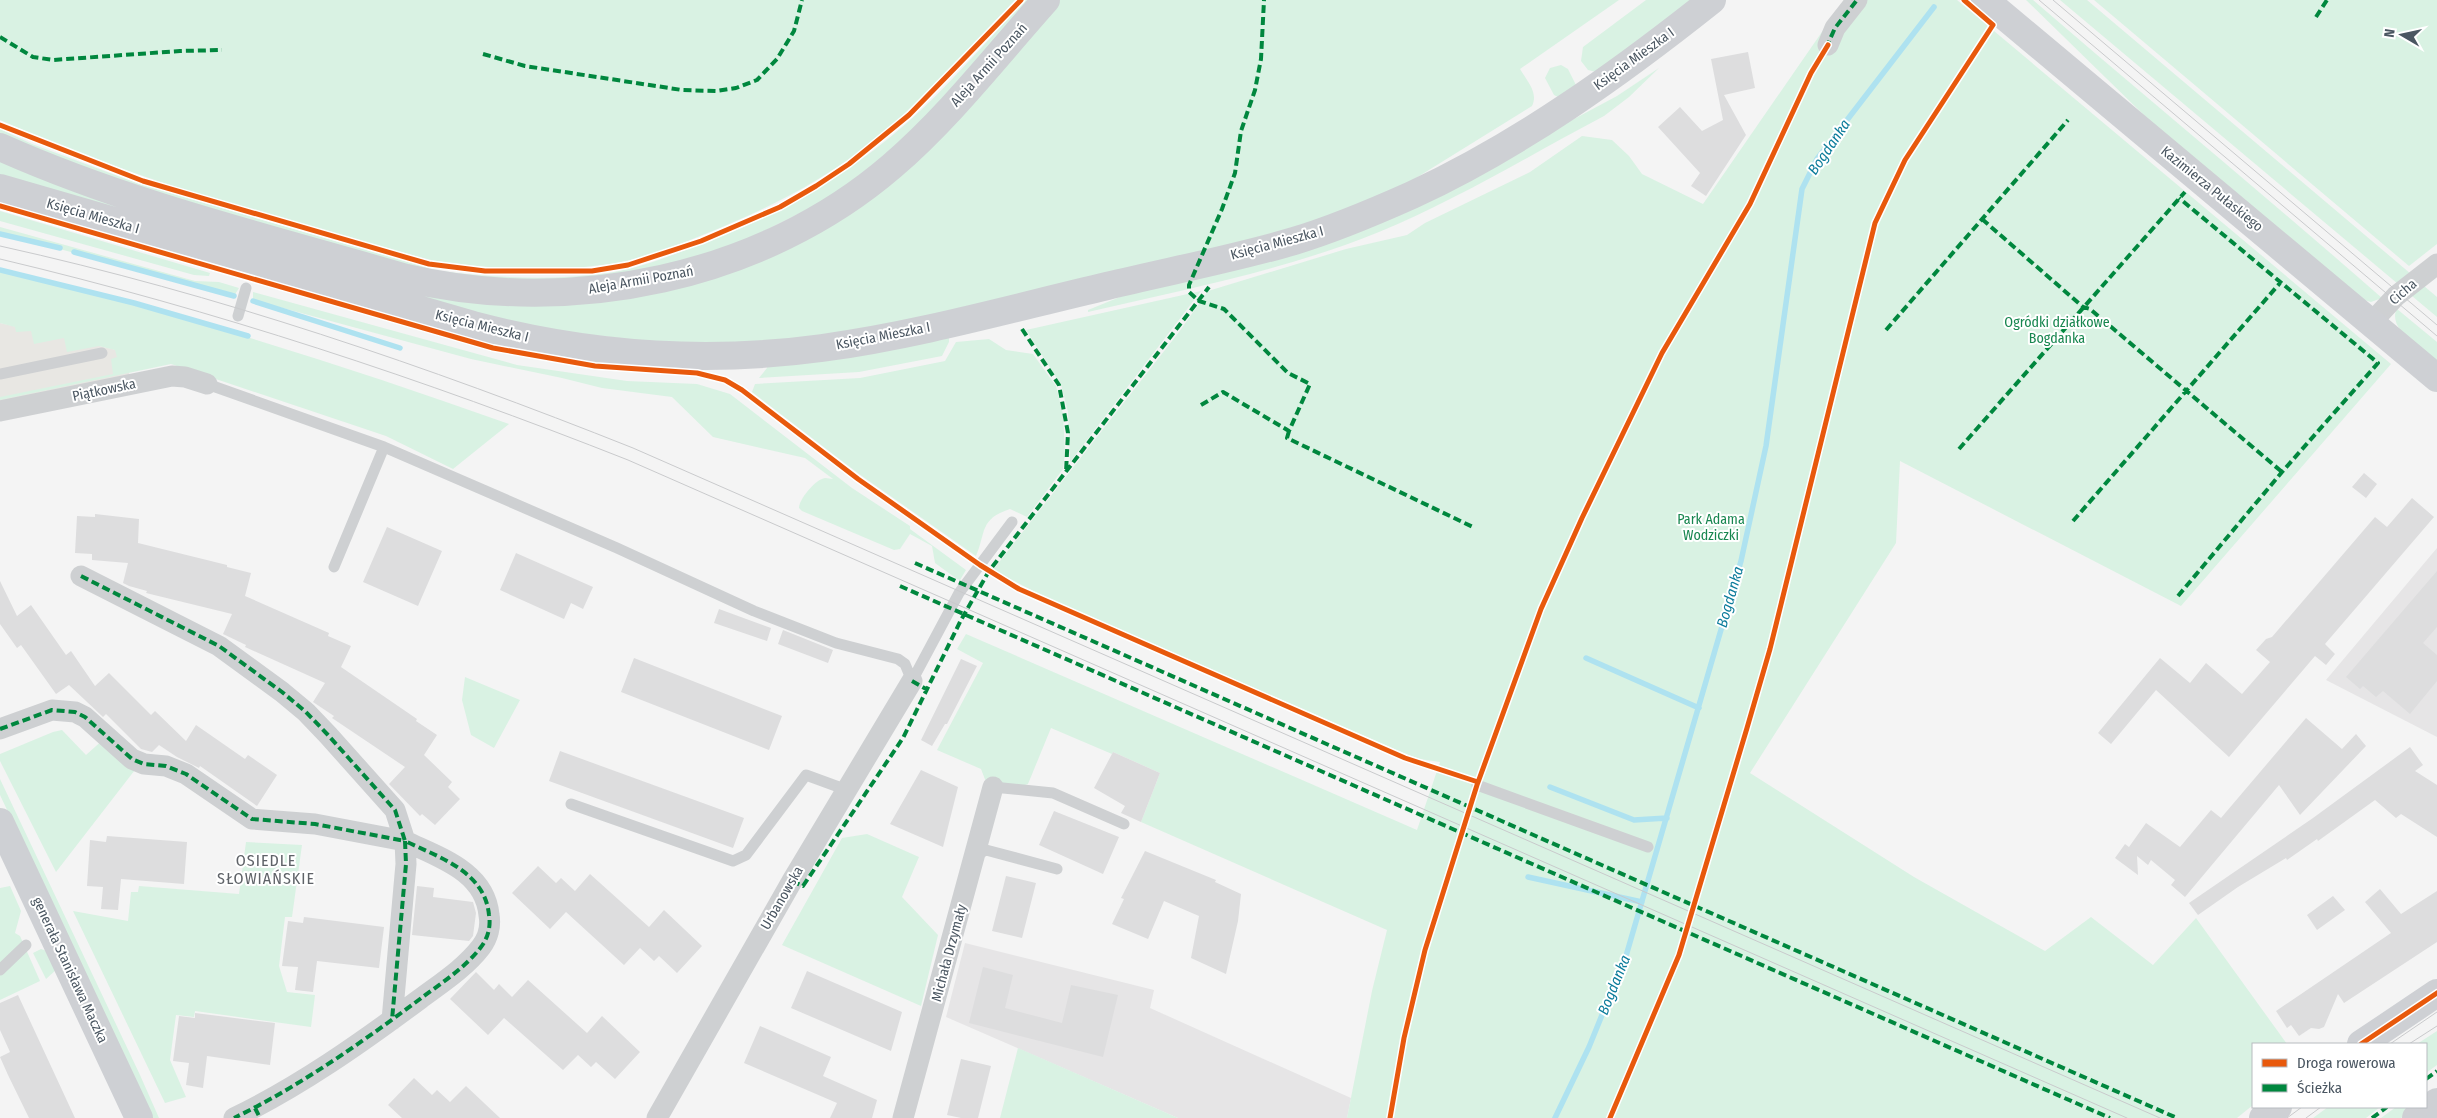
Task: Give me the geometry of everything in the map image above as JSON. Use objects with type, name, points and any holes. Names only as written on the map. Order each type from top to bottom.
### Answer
[{"type":"street","name":"Aleja Armii Poznań","points":[[436,285],[528,292],[604,288],[692,271],[750,252],[790,234],[845,202],[891,167],[916,144],[1046,0]]},
{"type":"street","name":"Księcia Mieszka I","points":[[0,188],[63,208],[473,325],[529,338],[616,352],[660,355],[736,355],[819,349],[924,328],[1286,243],[1348,222],[1440,181],[1522,135],[1609,78],[1712,0]]},
{"type":"street","points":[[1828,45],[1835,28],[1857,0]]},
{"type":"street","name":"Kazimierza Pułaskiego","points":[[1985,0],[2437,378]]},
{"type":"street","name":"Księcia Mieszka I","points":[[0,147],[58,172],[157,207],[436,285]]},
{"type":"street","name":"Cicha","points":[[2372,322],[2396,296],[2437,264]]},
{"type":"street","name":"Piątkowska","points":[[0,411],[172,376],[185,377],[207,384]]},
{"type":"street","points":[[81,576],[219,646],[282,692],[306,712],[395,810],[405,841],[405,883],[392,1020]]},
{"type":"street","name":"Urbanowska","points":[[662,1116],[792,881],[912,681]]},
{"type":"street","points":[[0,729],[52,710],[74,712],[85,717],[132,759],[144,764],[166,766],[186,774],[252,820],[315,824],[405,841],[448,860],[470,877],[481,890],[487,902],[490,926],[481,948],[447,979],[392,1020],[290,1088],[258,1113],[234,1118]]},
{"type":"street","name":"Michała Drzymały","points":[[903,1118],[993,787]]},
{"type":"street","name":"generała Stanisława Maczka","points":[[0,822],[139,1118]]},
{"type":"street","points":[[2363,1043],[2437,993]]},
{"type":"street","points":[[2416,1118],[2437,1102]]},
{"type":"street","points":[[2263,1118],[2277,1108]]},
{"type":"lane","points":[[238,316],[246,288]]},
{"type":"lane","points":[[0,374],[102,353]]},
{"type":"lane","points":[[207,384],[384,447],[618,548],[754,611],[836,643],[898,659],[904,664],[912,681]]},
{"type":"lane","points":[[334,567],[384,447]]},
{"type":"lane","points":[[912,681],[959,593],[1012,522]]},
{"type":"lane","points":[[571,804],[734,860],[746,855],[806,775],[847,790]]},
{"type":"lane","points":[[1477,785],[1648,847]]},
{"type":"lane","points":[[993,787],[1053,793],[1124,824]]},
{"type":"lane","points":[[975,856],[986,850],[1057,869]]},
{"type":"lane","points":[[0,970],[26,945]]},
{"type":"shaded area","points":[[0,323],[125,352],[131,384],[0,410]]},
{"type":"shaded area","points":[[2437,548],[2437,737],[2326,680]]},
{"type":"shaded area","points":[[965,943],[1154,990],[1150,1008],[1351,1098],[1347,1118],[1178,1118],[946,1017]]},
{"type":"green space","points":[[0,0],[1015,0],[943,76],[887,129],[829,173],[789,196],[727,225],[646,256],[604,265],[529,269],[478,266],[431,260],[267,215],[212,199],[105,163],[0,120]]},
{"type":"green space","points":[[1026,0],[1032,0],[908,137],[830,198],[730,248],[648,271],[547,282],[442,275],[148,194],[0,136],[0,129],[32,144],[142,185],[435,270],[522,278],[608,273],[649,263],[718,238],[776,211],[831,180],[883,143],[924,108]]},
{"type":"green space","points":[[1059,0],[1619,0],[1520,69],[1533,91],[1534,101],[1532,106],[1395,191],[1287,232],[843,335],[690,346],[522,327],[0,177],[0,159],[426,295],[445,299],[510,304],[812,232]]},
{"type":"green space","points":[[1646,0],[1694,0],[1596,72],[1588,70],[1581,61],[1583,47]]},
{"type":"green space","points":[[1844,0],[1957,0],[2391,364],[2181,606],[1900,461],[1896,543],[1750,773],[1914,877],[2045,951],[2091,917],[2153,965],[2196,918],[2286,1043],[2252,1043],[2252,1106],[2237,1118],[1347,1118],[1372,991],[1387,930],[1141,822],[1160,773],[1113,752],[1112,754],[1051,728],[1028,784],[1010,790],[986,782],[981,769],[937,750],[983,663],[957,649],[966,634],[1417,830],[1440,762],[1419,759],[1399,751],[1039,594],[993,570],[1179,332],[1208,291],[1346,249],[1407,235],[1425,223],[1530,172],[1582,136],[1612,140],[1629,156],[1642,174],[1703,204]]},
{"type":"green space","points":[[2026,0],[2033,0],[2382,298],[2371,302],[2364,300],[2149,120]]},
{"type":"green space","points":[[2060,0],[2087,0],[2411,274],[2398,284]]},
{"type":"green space","points":[[2094,0],[2437,0],[2437,244],[2409,266]]},
{"type":"green space","points":[[1561,65],[1568,69],[1576,85],[1558,97],[1554,95],[1545,78],[1550,68]]},
{"type":"green space","points":[[1659,68],[1629,97],[1604,116],[1465,192],[1379,232],[1272,268],[1199,287],[1088,312],[1088,310],[1132,292],[1531,142],[1617,96]]},
{"type":"green space","points":[[0,211],[210,273],[209,276],[194,275],[0,221]]},
{"type":"green space","points":[[0,227],[195,281],[219,282],[239,288],[234,296],[142,270],[0,234]]},
{"type":"green space","points":[[0,270],[129,303],[256,340],[383,380],[509,424],[453,469],[386,436],[171,364],[0,400],[0,397],[113,374],[111,359],[117,357],[115,350],[99,346],[67,352],[64,338],[34,344],[31,331],[16,332],[15,327],[0,323]]},
{"type":"green space","points":[[2424,286],[2437,297],[2437,317],[2412,296]]},
{"type":"green space","points":[[1201,291],[1070,462],[1068,412],[1061,385],[1026,330]]},
{"type":"green space","points":[[253,292],[517,365],[627,381],[697,384],[730,394],[852,488],[910,526],[910,529],[966,570],[960,580],[957,579],[935,563],[932,546],[910,534],[900,549],[894,550],[802,511],[799,508],[800,504],[813,486],[821,479],[833,479],[805,458],[713,437],[672,397],[602,388],[471,359],[253,300]]},
{"type":"green space","points":[[2397,309],[2437,342],[2437,363],[2401,332],[2395,316]]},
{"type":"green space","points":[[949,337],[949,342],[942,356],[859,372],[759,378],[767,368],[767,363]]},
{"type":"green space","points":[[989,339],[1006,350],[1033,354],[1056,386],[1063,414],[1065,453],[1063,469],[1027,517],[1010,509],[993,517],[988,522],[976,556],[859,474],[752,392],[755,384],[860,378],[945,361],[956,342]]},
{"type":"green space","points":[[465,677],[520,700],[494,748],[471,735],[462,700]]},
{"type":"green space","points":[[62,730],[86,755],[105,738],[138,766],[56,872],[0,761],[0,754]]},
{"type":"green space","points":[[0,779],[159,1118],[153,1118],[0,795]]},
{"type":"green space","points":[[867,834],[919,857],[902,897],[938,935],[921,1006],[782,945],[842,838]]},
{"type":"green space","points":[[246,842],[302,845],[292,917],[285,917],[279,966],[287,992],[315,995],[311,1027],[195,1011],[194,1017],[176,1015],[170,1060],[186,1097],[165,1103],[73,911],[128,921],[131,892],[138,892],[139,886],[239,894]]},
{"type":"green space","points":[[10,886],[21,911],[15,933],[20,936],[40,981],[0,1000],[0,888]]},
{"type":"green space","points":[[41,949],[47,951],[57,969],[46,979],[33,953]]},
{"type":"green space","points":[[2437,1031],[2437,1065],[2427,1072],[2427,1043],[2419,1043]]},
{"type":"green space","points":[[1018,1048],[1178,1118],[1000,1118]]},
{"type":"green space","points":[[2327,1108],[2379,1108],[2366,1118],[2313,1118]]},
{"type":"green space","points":[[2395,1108],[2415,1108],[2401,1118],[2381,1118]]},
{"type":"building","points":[[1748,52],[1755,88],[1724,95],[1746,135],[1706,196],[1691,186],[1700,173],[1658,127],[1680,107],[1702,131],[1723,120],[1711,59]]},
{"type":"building","points":[[2364,473],[2377,484],[2366,498],[2352,487]]},
{"type":"building","points":[[2412,498],[2434,517],[2325,644],[2335,654],[2326,665],[2315,656],[2229,757],[2156,690],[2111,744],[2098,733],[2160,658],[2190,683],[2206,663],[2242,694],[2270,662],[2256,650],[2266,639],[2272,637],[2375,517],[2387,527]]},
{"type":"building","points":[[95,514],[139,519],[138,543],[227,565],[227,567],[251,573],[245,596],[329,633],[328,636],[351,646],[341,667],[437,735],[424,755],[452,782],[448,787],[460,799],[435,825],[422,814],[420,816],[389,784],[405,767],[332,718],[334,716],[313,702],[325,683],[245,647],[246,645],[223,634],[232,614],[146,593],[147,591],[123,583],[128,563],[92,560],[92,554],[75,553],[77,516],[95,517]]},
{"type":"building","points":[[387,527],[442,551],[418,606],[363,582]]},
{"type":"building","points":[[516,553],[593,587],[583,609],[571,603],[564,619],[500,590]]},
{"type":"building","points":[[2437,571],[2437,627],[2423,643],[2437,655],[2437,681],[2410,714],[2383,691],[2376,697],[2363,686],[2360,689],[2346,677]]},
{"type":"building","points":[[0,581],[17,616],[31,605],[66,655],[71,651],[95,686],[109,673],[151,715],[155,711],[186,741],[196,725],[245,759],[248,755],[277,775],[257,806],[200,766],[199,768],[177,757],[159,745],[152,752],[141,749],[106,714],[103,717],[69,685],[56,694],[21,645],[17,648],[0,624]]},
{"type":"building","points":[[719,609],[771,628],[767,641],[714,623]]},
{"type":"building","points":[[783,630],[833,650],[828,663],[778,644]]},
{"type":"building","points":[[634,658],[782,716],[769,750],[621,692]]},
{"type":"building","points":[[961,659],[977,666],[947,724],[945,724],[932,746],[921,740]]},
{"type":"building","points":[[2306,718],[2342,749],[2356,734],[2366,746],[2300,815],[2279,785],[2185,897],[2171,885],[2175,880],[2151,860],[2148,865],[2137,856],[2138,875],[2115,858],[2125,844],[2129,847],[2146,823],[2180,847],[2211,810],[2221,818]]},
{"type":"building","points":[[2410,747],[2423,765],[2415,771],[2437,785],[2437,837],[2401,814],[2396,818],[2375,800],[2318,841],[2317,839],[2287,860],[2286,858],[2238,887],[2198,915],[2189,903],[2313,818]]},
{"type":"building","points":[[560,751],[744,818],[733,848],[549,781]]},
{"type":"building","points":[[1113,752],[1160,773],[1141,822],[1121,813],[1125,806],[1094,788]]},
{"type":"building","points":[[921,770],[958,787],[943,847],[890,824]]},
{"type":"building","points":[[1054,811],[1119,837],[1103,874],[1039,845]]},
{"type":"building","points":[[107,836],[187,842],[184,884],[121,879],[118,910],[101,909],[103,887],[87,886],[90,840],[106,842]]},
{"type":"building","points":[[1145,851],[1216,880],[1215,882],[1241,894],[1238,921],[1226,974],[1191,958],[1199,916],[1164,901],[1148,939],[1112,924],[1124,899],[1121,898]]},
{"type":"building","points":[[538,866],[556,883],[561,878],[575,891],[590,874],[649,927],[664,910],[702,946],[677,973],[659,956],[654,961],[640,948],[624,965],[566,912],[550,929],[512,893]]},
{"type":"building","points":[[1006,876],[1036,883],[1022,938],[992,931]]},
{"type":"building","points":[[417,886],[434,888],[433,897],[473,902],[476,913],[473,936],[469,941],[412,935]]},
{"type":"building","points":[[2380,889],[2401,914],[2437,891],[2437,942],[2344,1003],[2338,994],[2324,1027],[2319,1029],[2311,1028],[2299,1036],[2291,1025],[2287,1028],[2276,1011],[2391,933],[2365,902]]},
{"type":"building","points":[[2333,896],[2345,910],[2317,930],[2307,915]]},
{"type":"building","points":[[304,917],[384,927],[379,968],[317,961],[313,992],[295,990],[298,967],[282,966],[288,921],[303,923]]},
{"type":"building","points":[[983,967],[1013,975],[1005,1008],[1062,1023],[1071,985],[1118,995],[1103,1057],[969,1023]]},
{"type":"building","points":[[807,971],[902,1012],[891,1051],[791,1008]]},
{"type":"building","points":[[476,972],[494,990],[499,984],[512,997],[528,980],[587,1033],[602,1016],[640,1052],[615,1079],[596,1062],[591,1067],[578,1055],[563,1070],[504,1018],[488,1035],[450,999]]},
{"type":"building","points":[[18,995],[75,1118],[29,1118],[8,1075],[0,1057],[10,1052],[0,1030],[0,1003]]},
{"type":"building","points":[[195,1013],[275,1023],[270,1065],[207,1056],[203,1088],[186,1085],[189,1063],[173,1061],[179,1016],[195,1018]]},
{"type":"building","points":[[760,1026],[831,1057],[823,1076],[877,1100],[872,1118],[830,1118],[837,1103],[744,1063]]},
{"type":"building","points":[[961,1059],[991,1066],[978,1118],[961,1118],[947,1115]]},
{"type":"building","points":[[414,1078],[432,1095],[437,1090],[450,1102],[466,1086],[500,1118],[402,1118],[388,1105]]},
{"type":"waterway","name":"Bogdanka","points":[[1555,1118],[1589,1047],[1626,956],[1741,561],[1766,446],[1802,189],[1817,159],[1934,7]]},
{"type":"waterway","points":[[0,234],[60,248]]},
{"type":"waterway","points":[[74,252],[234,296]]},
{"type":"waterway","points":[[0,270],[134,303],[248,336]]},
{"type":"waterway","points":[[253,301],[400,348]]},
{"type":"waterway","points":[[1586,658],[1699,708]]},
{"type":"waterway","points":[[1550,787],[1634,820],[1667,818]]},
{"type":"waterway","points":[[1528,877],[1642,902]]},
{"type":"tram line","points":[[2039,0],[2437,336]]},
{"type":"tram line","points":[[2053,0],[2437,325]]},
{"type":"tram line","points":[[0,246],[161,286],[321,334],[478,389],[633,448],[2160,1118]]},
{"type":"tram line","points":[[0,259],[160,301],[318,348],[474,402],[628,460],[2127,1118]]},
{"type":"tram line","points":[[2391,1043],[2437,1012]]},
{"type":"tram line","points":[[2411,1043],[2437,1026]]},
{"type":"tram line","points":[[2287,1118],[2301,1108]]},
{"type":"tram line","points":[[2306,1118],[2320,1108]]},
{"type":"marked path","points":[[483,54],[525,66],[682,90],[716,91],[736,88],[757,80],[777,59],[794,31],[802,0]]},
{"type":"marked path","points":[[1201,405],[1223,392],[1289,431],[1310,384],[1288,373],[1224,309],[1199,301],[1189,292],[1189,285],[1222,209],[1235,173],[1241,131],[1255,90],[1261,59],[1264,0]]},
{"type":"marked path","points":[[1826,48],[1835,28],[1857,0]]},
{"type":"marked path","points":[[2316,17],[2327,0]]},
{"type":"marked path","points":[[0,37],[33,57],[53,60],[222,50]]},
{"type":"marked path","points":[[1886,330],[2068,120]]},
{"type":"marked path","points":[[1959,449],[2185,192]]},
{"type":"marked path","points":[[2178,596],[2282,472],[2378,363],[2179,198]]},
{"type":"marked path","points":[[1982,219],[2083,307],[2090,309],[2282,472]]},
{"type":"marked path","points":[[2073,521],[2280,283]]},
{"type":"marked path","points":[[792,881],[803,886],[903,738],[961,620],[989,571],[1209,287]]},
{"type":"marked path","points":[[1022,329],[1059,385],[1068,433],[1066,472]]},
{"type":"marked path","points":[[1289,431],[1287,438],[1475,528]]},
{"type":"marked path","points":[[915,563],[2177,1118]]},
{"type":"marked path","points":[[81,576],[219,646],[282,692],[306,712],[395,810],[405,841],[445,860],[469,876],[479,887],[486,900],[490,919],[487,936],[475,955],[460,969],[353,1048],[283,1092],[234,1118]]},
{"type":"marked path","points":[[900,586],[2110,1118]]},
{"type":"marked path","points":[[912,681],[928,690]]},
{"type":"marked path","points":[[0,729],[52,710],[75,712],[85,717],[132,759],[144,764],[166,766],[186,774],[252,819],[315,824],[405,841],[406,864],[392,1020]]},
{"type":"marked path","points":[[2427,1078],[2437,1071]]},
{"type":"marked path","points":[[255,1108],[260,1118]]},
{"type":"marked path","points":[[2372,1118],[2386,1108]]},
{"type":"cycle path","points":[[0,125],[143,181],[429,264],[485,271],[592,271],[628,265],[701,241],[780,207],[816,186],[849,164],[909,115],[1021,0]]},
{"type":"cycle path","points":[[1610,1118],[1679,955],[1747,728],[1770,649],[1875,223],[1905,160],[1993,25],[1964,0]]},
{"type":"cycle path","points":[[1390,1118],[1404,1038],[1425,950],[1477,785],[1541,609],[1582,518],[1662,353],[1750,204],[1811,73],[1828,45]]},
{"type":"cycle path","points":[[0,206],[493,348],[595,366],[697,373],[725,380],[742,390],[858,479],[980,565],[1019,589],[1405,758],[1478,782]]},
{"type":"cycle path","points":[[2362,1043],[2437,993]]},
{"type":"district","name":"OSIEDLE SŁOWIAŃSKIE","points":[[266,869]]},
{"type":"park label","name":"Ogródki działkowe Bogdanka","points":[[2057,330]]},
{"type":"park label","name":"Park Adama Wodziczki","points":[[1711,528]]}]
